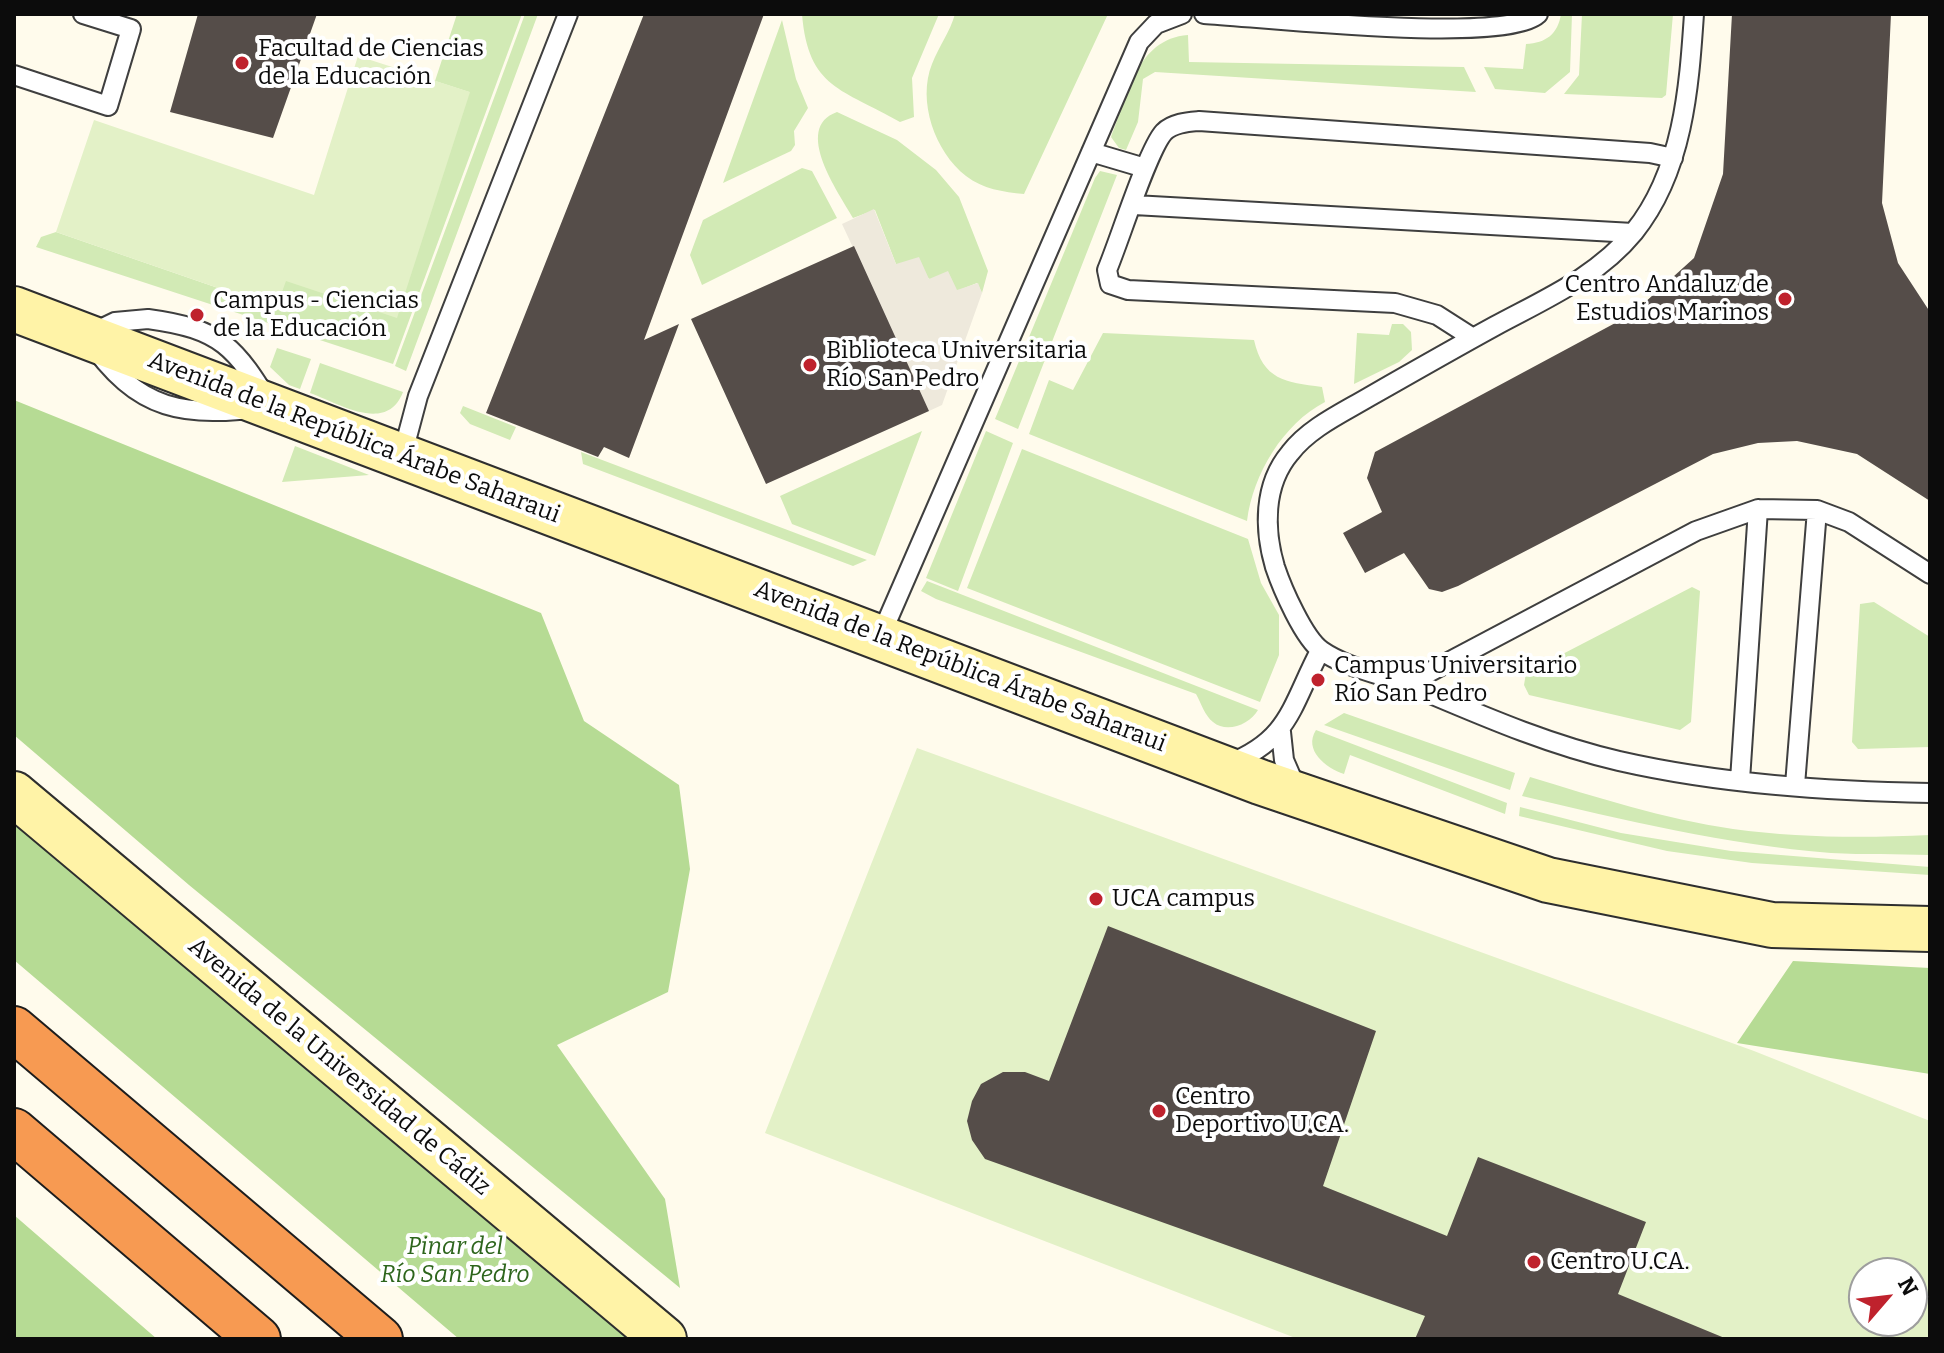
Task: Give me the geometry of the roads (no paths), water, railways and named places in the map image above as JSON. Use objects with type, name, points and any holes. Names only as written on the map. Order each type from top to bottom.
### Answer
[{"type":"highway","points":[[14,1029],[380,1339]]},
{"type":"highway","points":[[14,1131],[258,1339]]},
{"type":"street","name":"Avenida de la República Árabe Saharaui","points":[[14,309],[881,635],[1221,767],[1548,880],[1661,906],[1772,925],[1930,929]]},
{"type":"street","name":"Avenida de la Universidad de Cádiz","points":[[14,794],[664,1339]]},
{"type":"lane","points":[[14,75],[108,106],[131,29],[83,14]]},
{"type":"lane","points":[[402,456],[418,396],[568,14]]},
{"type":"lane","points":[[881,635],[977,421],[1139,42],[1156,24],[1182,14]]},
{"type":"lane","points":[[1204,14],[1460,30],[1522,23],[1538,14]]},
{"type":"lane","points":[[1694,14],[1691,63],[1673,158],[1662,191],[1633,233],[1592,274],[1331,419],[1296,446],[1279,470],[1270,498],[1266,535],[1280,582],[1320,651],[1518,731],[1605,757],[1740,780],[1930,793]]},
{"type":"lane","points":[[1473,338],[1437,315],[1395,303],[1128,290],[1110,284],[1107,270],[1134,205],[1145,168],[1164,132],[1179,123],[1199,121],[1650,153],[1673,158]]},
{"type":"lane","points":[[1091,152],[1145,168]]},
{"type":"lane","points":[[1134,205],[1633,233]]},
{"type":"lane","points":[[1407,684],[1696,531],[1758,509],[1817,510],[1849,522],[1930,574]]},
{"type":"lane","points":[[1740,780],[1758,509]]},
{"type":"lane","points":[[1795,785],[1817,510]]},
{"type":"lane","points":[[1221,767],[1264,748],[1281,732],[1320,651]]},
{"type":"lane","points":[[1281,732],[1284,760],[1300,795]]},
{"type":"place","name":"Facultad de Ciencias de la Educación","points":[[242,63]]},
{"type":"place","name":"Centro Andaluz de Estudios Marinos","points":[[1785,299]]},
{"type":"place","name":"Campus - Ciencias de la Educación","points":[[197,315]]},
{"type":"place","name":"Biblioteca Universitaria Río San Pedro","points":[[810,365]]},
{"type":"place","name":"Campus Universitario Río San Pedro","points":[[1318,680]]},
{"type":"place","name":"UCA campus","points":[[1096,899]]},
{"type":"place","name":"Centro Deportivo U.CA.","points":[[1159,1111]]},
{"type":"place","name":"Centro U.CA.","points":[[1534,1262]]},
{"type":"park label","name":"Pinar del Río San Pedro","points":[[455,1261]]}]
